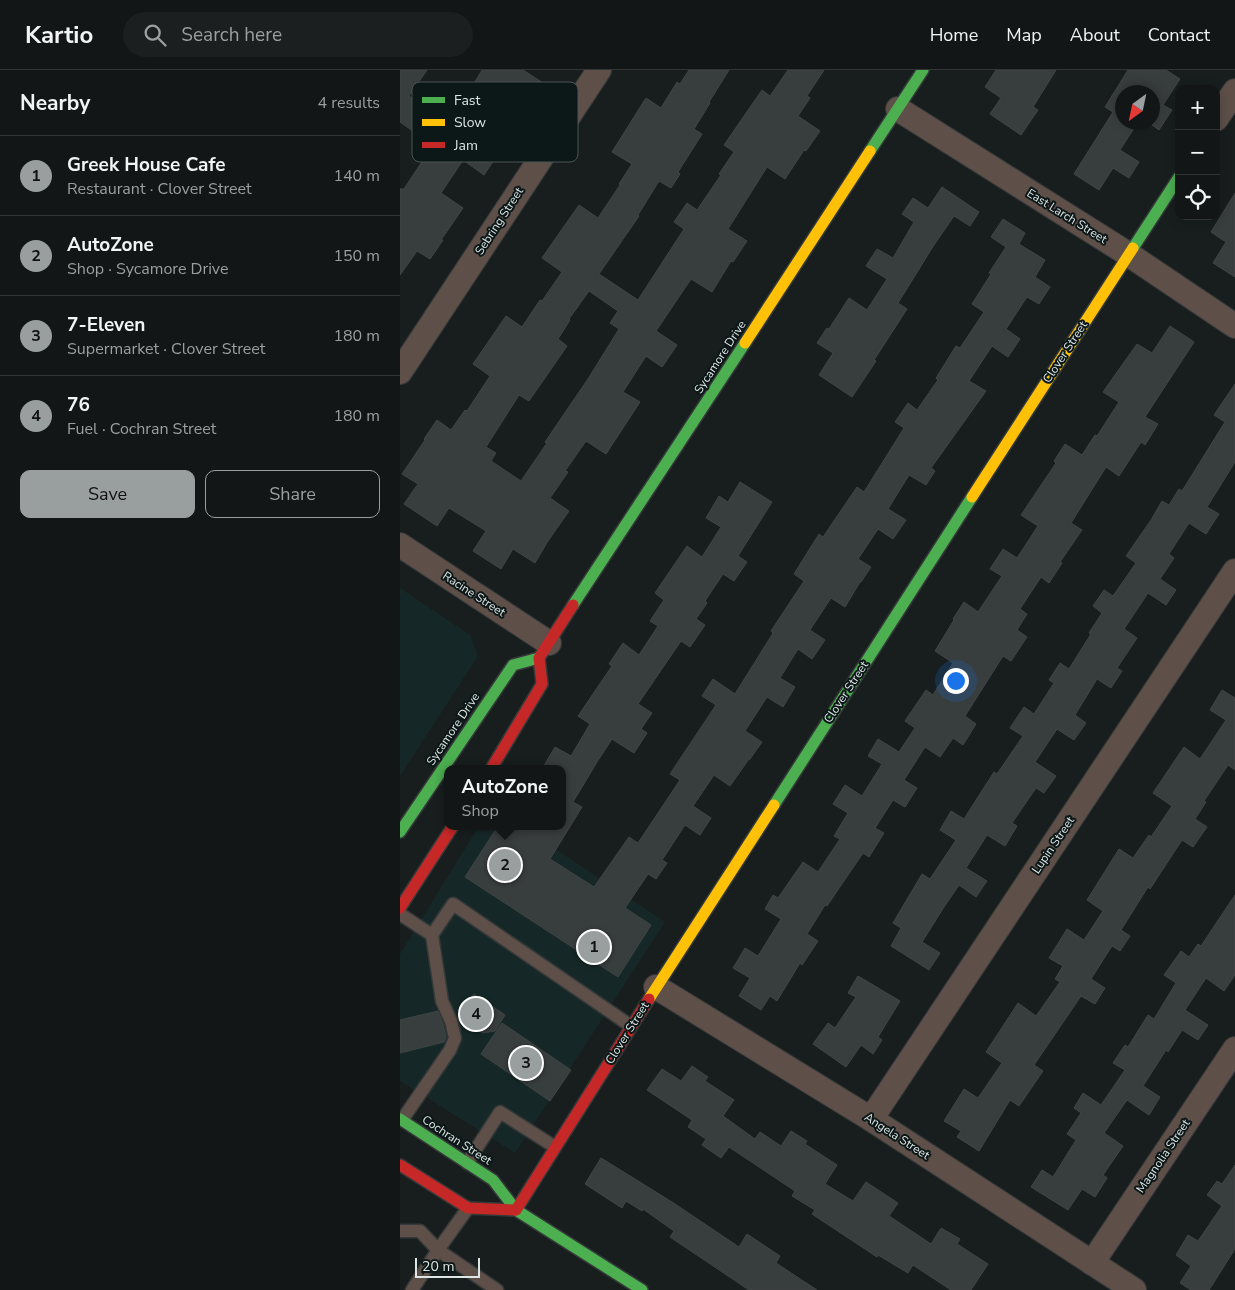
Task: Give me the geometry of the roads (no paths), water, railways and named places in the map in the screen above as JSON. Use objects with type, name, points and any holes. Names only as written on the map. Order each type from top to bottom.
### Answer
[{"type":"main road","name":"Sycamore Drive","points":[[402,825],[512,665],[544,650],[923,70]]},
{"type":"main road","name":"Clover Street","points":[[516,1210],[631,1026],[1175,183]]},
{"type":"main road","points":[[493,765],[542,684],[544,650]]},
{"type":"main road","points":[[400,908],[451,830]]},
{"type":"main road","name":"Cochran Street","points":[[401,1120],[493,1180],[516,1210],[642,1290]]},
{"type":"main road","points":[[400,1165],[468,1208],[516,1210]]},
{"type":"street","name":"Sebring Street","points":[[578,102],[599,70]]},
{"type":"street","points":[[1220,113],[1235,90]]},
{"type":"street","name":"East Larch Street","points":[[898,109],[1128,254],[1235,326]]},
{"type":"street","name":"Sebring Street","points":[[400,372],[538,162]]},
{"type":"street","name":"Racine Street","points":[[400,545],[544,650]]},
{"type":"street","name":"Lupin Street","points":[[871,1119],[1235,571]]},
{"type":"street","name":"Angela Street","points":[[656,988],[871,1119],[1134,1290]]},
{"type":"street","name":"Magnolia Street","points":[[1092,1263],[1235,1049]]},
{"type":"lane","points":[[401,1120],[450,1050],[455,1038],[451,1021],[442,1001],[432,935],[453,904],[631,1026]]},
{"type":"lane","points":[[400,914],[432,935]]},
{"type":"lane","points":[[467,1163],[500,1112],[555,1147]]},
{"type":"lane","points":[[412,1290],[468,1208]]},
{"type":"lane","points":[[400,1231],[420,1231],[438,1250],[497,1290]]},
{"type":"place","name":"AutoZone","points":[[505,865]]},
{"type":"place","name":"Greek House Cafe","points":[[594,947]]},
{"type":"place","name":"76","points":[[476,1014]]},
{"type":"place","name":"7-Eleven","points":[[526,1063]]}]
